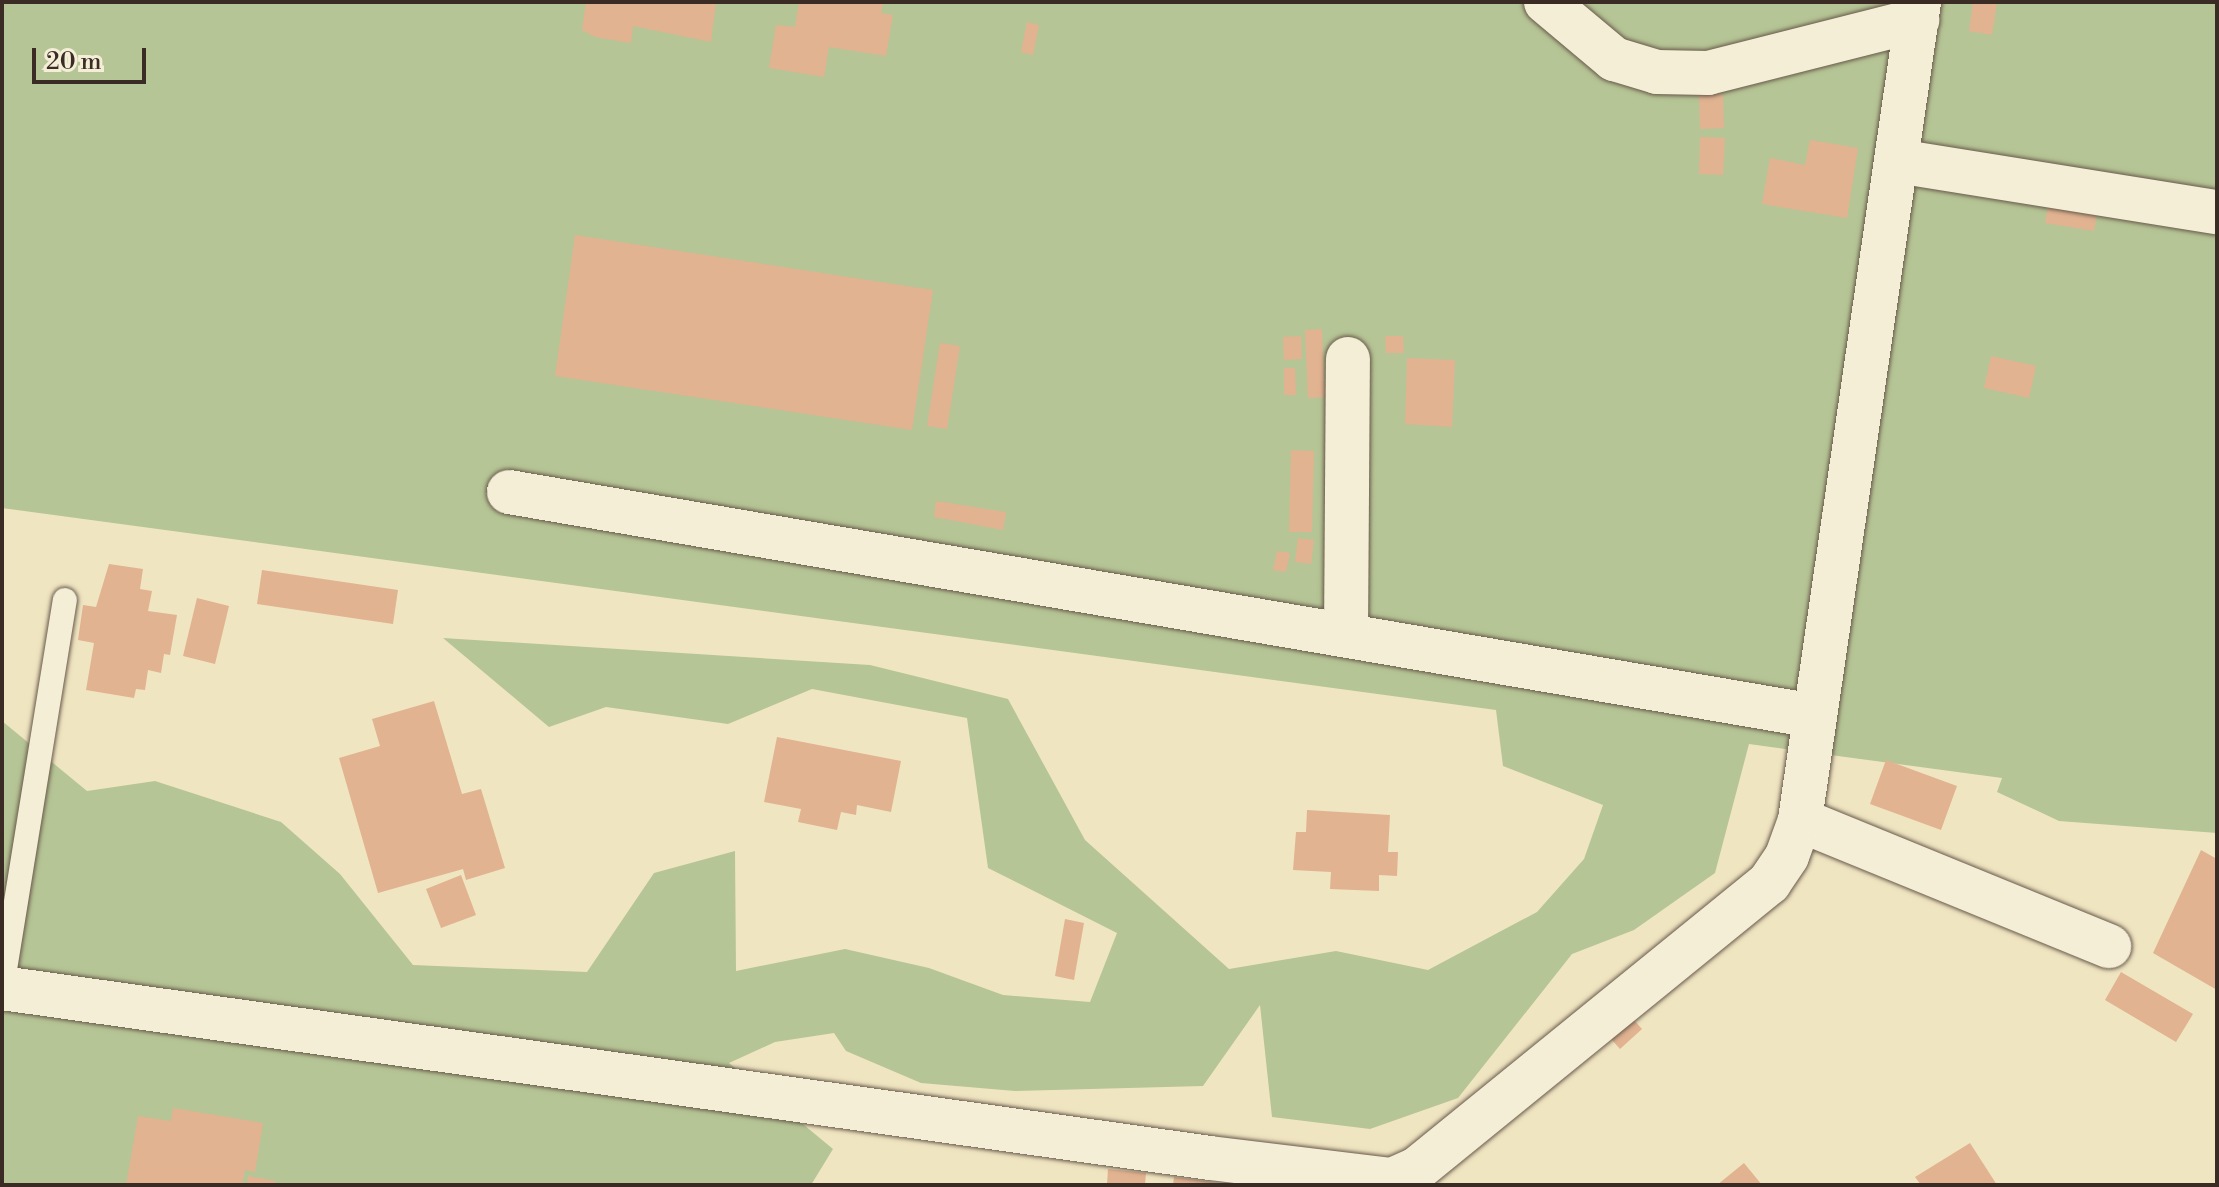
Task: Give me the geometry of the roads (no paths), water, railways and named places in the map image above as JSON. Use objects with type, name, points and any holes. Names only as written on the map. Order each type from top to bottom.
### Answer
[{"type":"street","points":[[2,988],[1210,1158],[1392,1180],[1418,1177],[1769,883],[1800,820],[1918,11],[1708,73],[1657,72],[1614,59],[1546,2]]},
{"type":"street","points":[[1897,161],[2217,212]]},
{"type":"street","points":[[1346,635],[1348,359]]},
{"type":"street","points":[[509,492],[1814,716]]},
{"type":"street","points":[[1800,820],[2109,946]]},
{"type":"lane","points":[[2,988],[65,600]]}]
